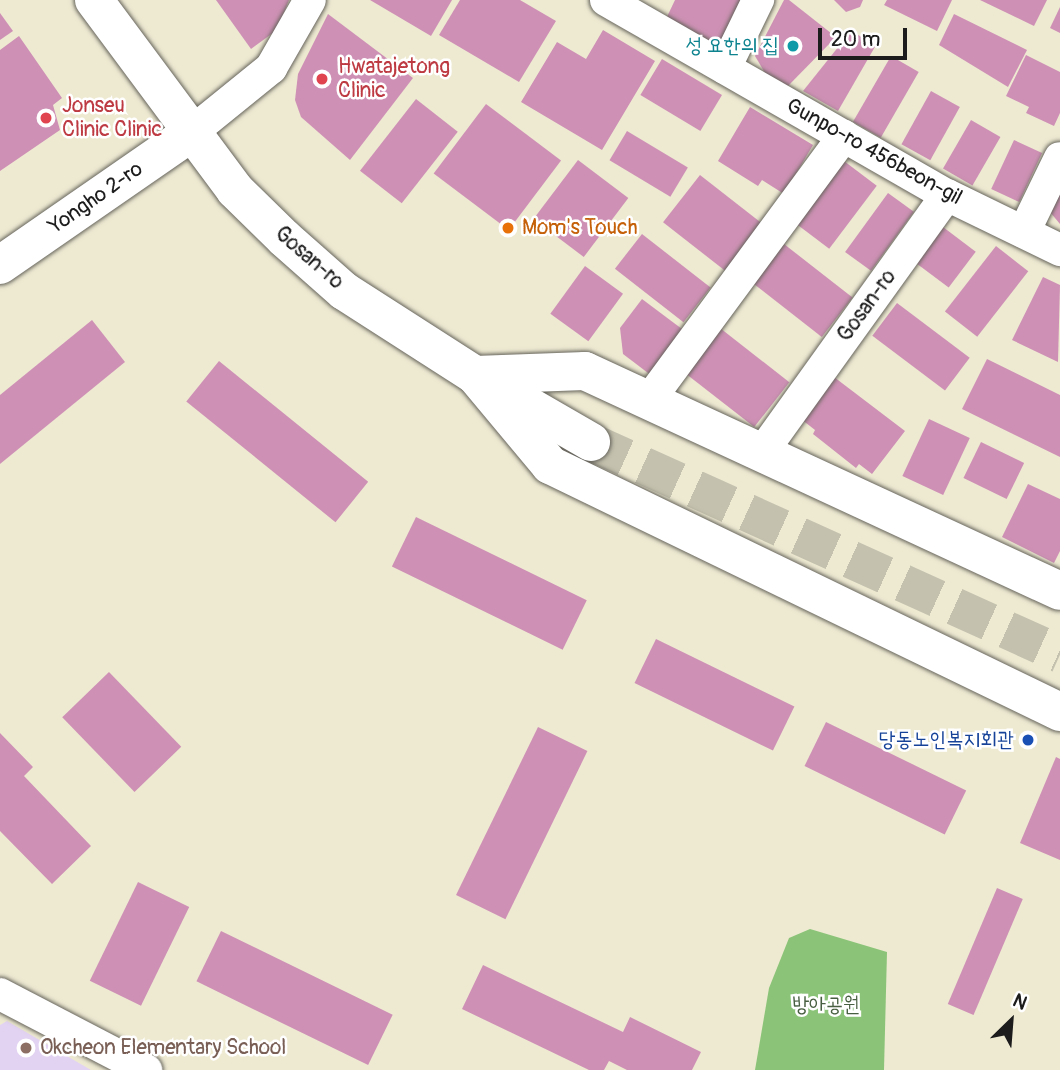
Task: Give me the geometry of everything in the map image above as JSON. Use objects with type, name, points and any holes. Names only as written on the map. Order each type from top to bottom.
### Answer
[{"type":"street","name":"Gosan-ro","points":[[94,0],[235,190],[344,291],[475,375],[591,442]]},
{"type":"street","points":[[192,132],[271,68],[310,0]]},
{"type":"street","name":"Gunpo-ro 456beon-gil","points":[[607,0],[947,195],[1060,250]]},
{"type":"street","points":[[725,68],[758,0]]},
{"type":"street","name":"Yongho 2-ro","points":[[2,260],[192,132]]},
{"type":"street","points":[[650,399],[844,136]]},
{"type":"street","points":[[1024,232],[1060,158]]},
{"type":"street","name":"Gosan-ro","points":[[763,451],[947,195]]},
{"type":"street","points":[[475,375],[585,371],[763,451],[1060,591]]},
{"type":"street","points":[[475,375],[550,465],[1060,712]]},
{"type":"street","points":[[0,994],[146,1070]]},
{"type":"shaded area","name":"Okcheon Elementary School","points":[[7,1021],[91,1070],[0,1070],[0,1025]]},
{"type":"green space","name":"방아공원","points":[[810,929],[887,952],[884,1070],[755,1070],[769,988],[789,938]]},
{"type":"building","points":[[216,0],[289,0],[277,30],[251,49]]},
{"type":"building","points":[[370,0],[452,0],[431,36]]},
{"type":"building","points":[[460,0],[520,0],[556,21],[519,82],[439,35]]},
{"type":"building","points":[[675,0],[751,0],[732,40],[710,44],[665,21]]},
{"type":"building","name":"성 요한의 집","points":[[784,0],[789,0],[836,37],[787,87],[765,73],[755,56]]},
{"type":"building","points":[[834,0],[863,0],[860,7],[846,12]]},
{"type":"building","points":[[887,0],[952,0],[937,31],[884,5]]},
{"type":"building","points":[[980,0],[1047,0],[1034,26]]},
{"type":"building","points":[[1060,7],[1060,33],[1050,28]]},
{"type":"building","points":[[0,13],[13,31],[0,40]]},
{"type":"building","points":[[328,14],[413,78],[350,160],[301,117],[295,100],[298,74]]},
{"type":"building","points":[[954,14],[1027,50],[1008,87],[939,45]]},
{"type":"building","points":[[603,30],[655,61],[602,150],[521,102],[557,42],[586,59]]},
{"type":"building","points":[[851,31],[876,45],[838,111],[803,91]]},
{"type":"building","points":[[19,36],[62,98],[53,105],[60,130],[0,171],[0,50]]},
{"type":"building","points":[[1026,55],[1060,72],[1060,113],[1054,126],[1026,113],[1029,107],[1006,96]]},
{"type":"building","points":[[891,56],[919,72],[881,138],[853,122]]},
{"type":"building","points":[[662,59],[722,95],[700,131],[640,95]]},
{"type":"building","points":[[931,91],[960,107],[930,160],[901,144]]},
{"type":"building","points":[[416,99],[458,132],[402,203],[360,171]]},
{"type":"building","points":[[486,104],[561,161],[509,230],[434,173]]},
{"type":"building","points":[[750,107],[813,145],[784,194],[762,180],[758,186],[718,161]]},
{"type":"building","points":[[971,120],[1000,137],[972,185],[943,168]]},
{"type":"building","points":[[627,131],[688,168],[670,197],[609,160]]},
{"type":"building","points":[[1014,140],[1042,153],[1019,202],[991,189]]},
{"type":"building","points":[[578,160],[628,198],[584,257],[533,219]]},
{"type":"building","points":[[844,161],[877,186],[829,249],[796,224]]},
{"type":"building","points":[[700,175],[763,224],[726,272],[663,222]]},
{"type":"building","points":[[1060,176],[1060,224],[1045,206]]},
{"type":"building","points":[[888,193],[914,212],[871,271],[845,252]]},
{"type":"building","points":[[943,227],[976,252],[949,288],[916,263]]},
{"type":"building","points":[[642,234],[711,288],[683,322],[615,269]]},
{"type":"building","points":[[784,244],[853,298],[822,337],[753,283]]},
{"type":"building","points":[[996,246],[1028,271],[977,337],[945,311]]},
{"type":"building","points":[[585,266],[623,294],[588,341],[550,314]]},
{"type":"building","points":[[1043,277],[1060,285],[1058,362],[1012,340]]},
{"type":"building","points":[[642,299],[686,332],[652,376],[623,354],[620,328]]},
{"type":"building","points":[[897,303],[970,358],[945,391],[872,336]]},
{"type":"building","points":[[92,320],[125,362],[0,464],[0,395]]},
{"type":"building","points":[[720,328],[789,382],[754,427],[685,373]]},
{"type":"building","points":[[987,359],[1060,395],[1060,457],[962,409]]},
{"type":"building","points":[[219,361],[368,482],[335,522],[186,401]]},
{"type":"building","points":[[834,377],[905,431],[872,474],[859,464],[856,468],[813,434],[815,430],[801,419]]},
{"type":"building","points":[[929,419],[970,438],[943,495],[902,476]]},
{"type":"building","points":[[981,442],[1024,463],[1007,499],[963,478]]},
{"type":"building","points":[[1028,484],[1060,499],[1060,551],[1054,563],[1002,537]]},
{"type":"building","points":[[416,517],[587,600],[563,650],[392,566]]},
{"type":"building","points":[[656,639],[794,707],[773,751],[635,683]]},
{"type":"building","points":[[109,672],[181,747],[134,792],[62,717]]},
{"type":"building","points":[[826,722],[966,790],[945,834],[805,766]]},
{"type":"building","points":[[538,727],[587,751],[505,919],[456,895]]},
{"type":"building","points":[[0,733],[33,767],[24,776],[91,846],[52,884],[0,831]]},
{"type":"building","points":[[1056,757],[1060,759],[1060,860],[1020,843]]},
{"type":"building","points":[[138,882],[189,907],[141,1006],[90,981]]},
{"type":"building","points":[[997,888],[1023,899],[974,1015],[948,1004]]},
{"type":"building","points":[[221,931],[393,1015],[368,1065],[196,981]]},
{"type":"building","points":[[483,965],[623,1032],[630,1017],[701,1052],[692,1070],[627,1070],[609,1061],[604,1070],[589,1070],[462,1009]]},
{"type":"tunnel","points":[[591,442],[1060,654]]},
{"type":"place","name":"성 요한의 집","points":[[793,46]]},
{"type":"place","name":"Hwatajetong Clinic","points":[[322,79]]},
{"type":"place","name":"Jonseu Clinic Clinic","points":[[46,118]]},
{"type":"place","name":"Mom's Touch","points":[[508,228]]},
{"type":"place","name":"당동노인복지회관","points":[[1028,740]]},
{"type":"place","name":"Okcheon Elementary School","points":[[26,1048]]}]
